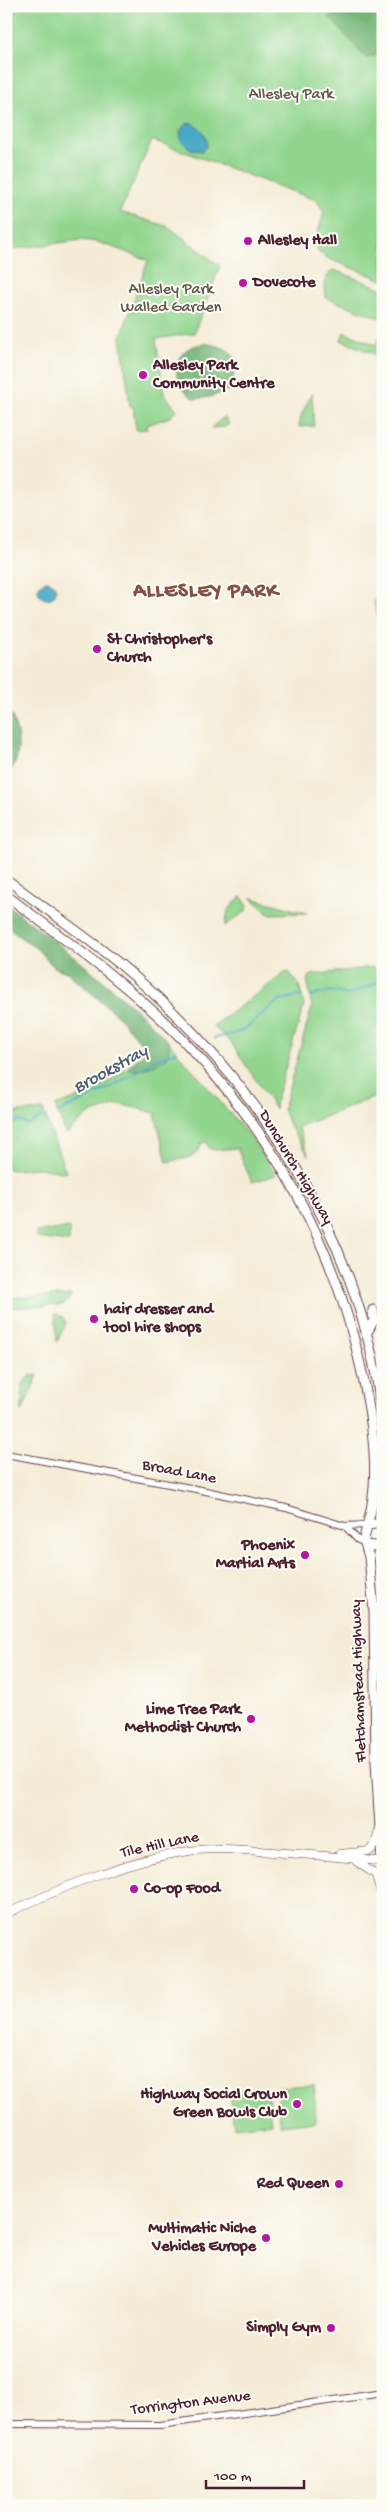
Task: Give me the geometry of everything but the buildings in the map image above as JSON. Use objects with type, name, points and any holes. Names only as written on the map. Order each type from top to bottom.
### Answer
[{"type":"highway","name":"Dunchurch Highway","points":[[6,879],[121,966],[190,1030],[237,1083],[271,1128],[329,1229],[355,1295],[378,1386],[383,1423]]},
{"type":"highway","name":"Dunchurch Highway","points":[[6,895],[111,975],[184,1041],[236,1102],[261,1135],[285,1174],[322,1242],[347,1310],[357,1348],[366,1390],[372,1449],[374,1501],[364,1534],[366,1544]]},
{"type":"highway","points":[[366,1334],[374,1320],[373,1310]]},
{"type":"highway","points":[[366,1525],[383,1523]]},
{"type":"highway","points":[[366,1544],[383,1546]]},
{"type":"highway","name":"Fletchamstead Highway","points":[[366,1544],[374,1611],[375,1718],[383,1877]]},
{"type":"main road","name":"Tile Hill Lane","points":[[328,1857],[370,1851],[376,1842],[380,1824]]},
{"type":"main road","name":"Tile Hill Lane","points":[[6,1914],[50,1893],[98,1875],[181,1853],[227,1849],[382,1862]]},
{"type":"main road","points":[[352,1858],[376,1875],[383,1900]]},
{"type":"street","name":"Broad Lane","points":[[6,1454],[196,1489],[286,1508],[346,1526],[366,1525]]},
{"type":"street","name":"Broad Lane","points":[[346,1526],[358,1540],[366,1544]]},
{"type":"street","name":"Torrington Avenue","points":[[6,2424],[160,2426],[381,2393]]},
{"type":"green space","name":"Allesley Park","points":[[6,6],[383,6],[383,280],[329,259],[318,252],[315,243],[324,211],[316,200],[152,140],[120,212],[169,227],[220,266],[194,333],[156,339],[164,394],[177,410],[170,417],[147,425],[147,429],[136,430],[133,406],[130,406],[121,337],[148,260],[98,242],[81,240],[6,250]]},
{"type":"green space","points":[[366,6],[383,6],[383,27],[375,56],[366,58],[329,16],[352,15]]},
{"type":"green space","points":[[334,270],[383,289],[383,319],[326,298],[326,279]]},
{"type":"green space","points":[[383,328],[383,358],[341,340],[344,332],[376,345]]},
{"type":"green space","points":[[204,343],[224,348],[230,352],[234,357],[235,370],[229,390],[211,397],[194,399],[183,389],[177,376],[177,363],[186,350]]},
{"type":"green space","points":[[312,393],[314,426],[299,427],[301,416]]},
{"type":"green space","points":[[224,417],[229,424],[225,427],[211,428]]},
{"type":"green space","points":[[383,592],[383,615],[378,621],[374,602]]},
{"type":"green space","points":[[6,707],[11,714],[17,732],[18,752],[12,769],[6,775]]},
{"type":"green space","points":[[241,896],[248,906],[247,910],[225,926],[228,910]]},
{"type":"green space","points":[[252,898],[307,913],[268,914]]},
{"type":"green space","points":[[6,904],[91,970],[151,1024],[170,1043],[167,1058],[143,1069],[132,1070],[127,1068],[147,1050],[118,1016],[67,972],[55,968],[37,949],[6,927]]},
{"type":"green space","points":[[373,967],[376,970],[383,969],[383,1094],[298,1127],[309,1156],[289,1125],[283,1109],[312,1007],[307,979],[311,975]]},
{"type":"green space","points":[[289,972],[299,985],[304,1005],[276,1099],[275,1109],[230,1041],[213,1026],[285,973]]},
{"type":"green space","points":[[165,1038],[252,1139],[276,1175],[252,1182],[237,1148],[214,1150],[209,1148],[206,1142],[201,1143],[200,1148],[193,1155],[167,1162],[155,1113],[120,1104],[89,1114],[66,1134],[55,1106],[99,1088],[128,1068]]},
{"type":"green space","points":[[43,1110],[66,1173],[40,1168],[12,1170],[6,1168],[6,1113]]},
{"type":"green space","points":[[69,1228],[69,1242],[37,1238],[37,1232]]},
{"type":"green space","points":[[72,1295],[62,1305],[6,1308],[6,1298]]},
{"type":"green space","points":[[55,1314],[63,1317],[66,1323],[57,1342]]},
{"type":"green space","points":[[38,1375],[22,1412],[22,1383],[29,1376]]},
{"type":"green space","name":"Highway Social Crown Green Bowls Club","points":[[314,2085],[316,2121],[280,2125],[278,2087]]},
{"type":"green space","name":"Highway Social Crown Green Bowls Club","points":[[267,2090],[271,2123],[234,2127],[230,2092]]},
{"type":"water","points":[[192,123],[205,135],[207,146],[202,151],[191,149],[181,141],[180,131],[186,124]]},
{"type":"water","points":[[47,581],[53,584],[56,590],[53,596],[47,599],[41,596],[38,590],[41,584]]},
{"type":"waterway","name":"Brookstray","points":[[312,996],[331,991],[348,995],[383,980]]},
{"type":"waterway","name":"Brookstray","points":[[214,1038],[241,1031],[275,1004],[291,997],[302,996]]},
{"type":"waterway","name":"Brookstray","points":[[59,1112],[111,1087],[150,1064],[154,1059],[176,1052]]},
{"type":"waterway","name":"Brookstray","points":[[6,1124],[20,1121],[28,1125],[42,1117]]},
{"type":"place","name":"Allesley Hall","points":[[248,241]]},
{"type":"place","name":"Dovecote","points":[[243,283]]},
{"type":"place","name":"Allesley Park Community Centre","points":[[143,375]]},
{"type":"place","name":"St Christopher's Church","points":[[97,649]]},
{"type":"place","name":"hair dresser and tool hire shops","points":[[94,1319]]},
{"type":"place","name":"Phoenix Martial Arts","points":[[305,1555]]},
{"type":"place","name":"Lime Tree Park Methodist Church","points":[[251,1719]]},
{"type":"place","name":"Co-op Food","points":[[134,1889]]},
{"type":"place","name":"Highway Social Crown Green Bowls Club","points":[[297,2104]]},
{"type":"place","name":"Red Queen","points":[[339,2184]]},
{"type":"place","name":"Multimatic Niche Vehicles Europe","points":[[266,2238]]},
{"type":"place","name":"Simply Gym","points":[[331,2328]]},
{"type":"district","name":"ALLESLEY PARK","points":[[206,592]]},
{"type":"park label","name":"Allesley Park Walled Garden","points":[[171,299]]}]
